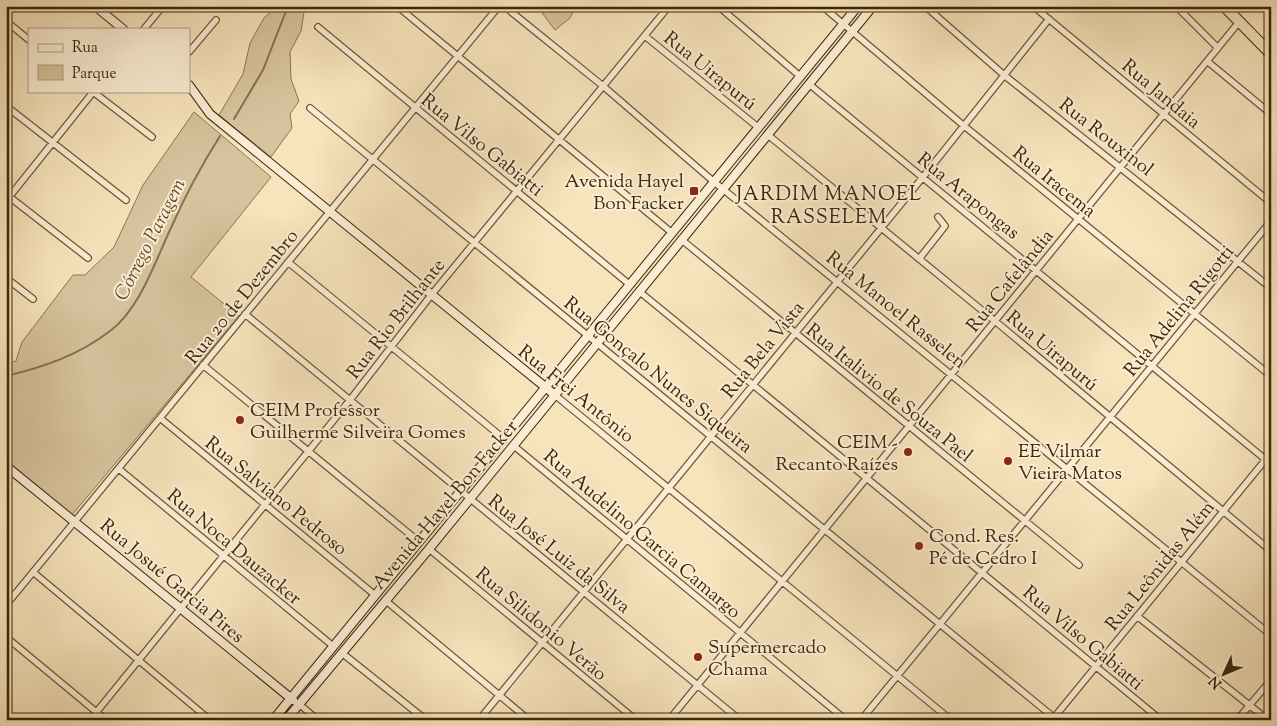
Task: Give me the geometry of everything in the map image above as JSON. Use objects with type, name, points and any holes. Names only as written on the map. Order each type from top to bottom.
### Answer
[{"type":"highway","points":[[1224,6],[1271,54]]},
{"type":"main road","name":"Avenida Hayel Bon Facker","points":[[273,720],[858,6]]},
{"type":"main road","name":"Avenida Hayel Bon Facker","points":[[286,720],[429,550],[872,6]]},
{"type":"main road","points":[[97,7],[122,28]]},
{"type":"main road","name":"Rua Frei Antônio","points":[[190,86],[210,114],[432,294],[544,388],[555,395]]},
{"type":"main road","name":"Rua Josué Garcia Pires","points":[[6,466],[290,699],[299,704]]},
{"type":"street","points":[[145,28],[163,6]]},
{"type":"street","points":[[398,6],[671,232]]},
{"type":"street","name":"Rua 20 de Dezembro","points":[[6,605],[499,6]]},
{"type":"street","name":"Rua Manoel Rasselen","points":[[504,6],[603,86],[713,181],[838,280],[1271,635]]},
{"type":"street","name":"Rua Rio Brilhante","points":[[90,720],[350,400],[432,294],[669,6]]},
{"type":"street","points":[[718,6],[800,77]]},
{"type":"street","name":"Rua Iracema","points":[[822,6],[963,125],[1271,376]]},
{"type":"street","name":"Rua Rouxinol","points":[[925,6],[1004,75],[1121,166],[1271,288]]},
{"type":"street","name":"Rua Jandaia","points":[[1033,6],[1271,203]]},
{"type":"street","points":[[1176,6],[1218,48]]},
{"type":"street","name":"Rua Bela Vista","points":[[479,720],[712,436],[880,227],[923,177],[1049,19]]},
{"type":"street","points":[[190,51],[216,20]]},
{"type":"street","points":[[6,21],[28,39]]},
{"type":"street","name":"Rua Cafelândia","points":[[670,720],[1240,22]]},
{"type":"street","name":"Rua Vilso Gabiatti","points":[[318,27],[629,284]]},
{"type":"street","name":"Rua Uirapurú","points":[[645,36],[759,128]]},
{"type":"street","points":[[1207,61],[1271,114]]},
{"type":"street","name":"Rua Arapongas","points":[[810,84],[1271,464]]},
{"type":"street","points":[[88,258],[7,198],[93,92],[152,137]]},
{"type":"street","points":[[6,106],[52,144],[126,200]]},
{"type":"street","name":"Rua Gonçalo Nunes Siqueira","points":[[310,108],[940,623],[1054,719]]},
{"type":"street","name":"Rua Uirapurú","points":[[768,135],[1271,551]]},
{"type":"street","points":[[919,259],[945,226],[938,217]]},
{"type":"street","name":"Rua Adelina Rigotti","points":[[861,720],[1271,221]]},
{"type":"street","name":"Rua Italivio de Souza Pael","points":[[682,240],[1079,566]]},
{"type":"street","points":[[288,262],[503,438]]},
{"type":"street","points":[[6,278],[33,299]]},
{"type":"street","name":"Rua Vilso Gabiatti","points":[[640,292],[983,571],[1095,667],[1161,720]]},
{"type":"street","name":"Rua José Luiz da Silva","points":[[245,314],[459,492],[740,720]]},
{"type":"street","points":[[203,365],[418,542]]},
{"type":"street","name":"Rua Frei Antônio","points":[[555,395],[950,720]]},
{"type":"street","name":"Rua Salviano Pedroso","points":[[160,418],[375,595]]},
{"type":"street","name":"Rua Audelino Garcia Camargo","points":[[514,446],[846,720]]},
{"type":"street","name":"Rua Leônidas Além","points":[[1054,719],[1271,453]]},
{"type":"street","name":"Rua Noca Dauzacker","points":[[118,468],[333,646]]},
{"type":"street","name":"Rua Silidonio Verão","points":[[429,550],[636,720]]},
{"type":"street","points":[[33,572],[210,720]]},
{"type":"street","points":[[385,600],[529,720]]},
{"type":"street","points":[[1137,616],[1268,720]]},
{"type":"street","points":[[6,637],[106,720]]},
{"type":"street","points":[[342,653],[426,720]]},
{"type":"street","points":[[1237,720],[1271,680]]},
{"type":"street","name":"Rua Josué Garcia Pires","points":[[299,704],[318,720]]},
{"type":"green space","points":[[277,6],[305,6],[301,31],[290,52],[291,79],[299,101],[290,114],[292,128],[271,157],[219,115],[243,74],[250,43],[264,18]]},
{"type":"green space","points":[[537,6],[576,6],[570,18],[555,30]]},
{"type":"green space","points":[[194,112],[271,177],[191,277],[239,316],[72,515],[6,461],[6,364],[16,361],[22,342],[73,275],[85,275],[114,247],[143,185]]},
{"type":"waterway","name":"Córrego Paragem","points":[[234,119],[263,70],[288,6]]},
{"type":"waterway","name":"Córrego Paragem","points":[[6,376],[34,369],[86,347],[110,331],[130,311],[145,285],[187,194],[220,136]]},
{"type":"place","name":"Avenida Hayel Bon Facker","points":[[694,191]]},
{"type":"place","name":"CEIM Professor Guilherme Silveira Gomes","points":[[240,420]]},
{"type":"place","name":"CEIM - Recanto Raízes","points":[[908,452]]},
{"type":"place","name":"EE Vilmar Vieira Matos","points":[[1008,461]]},
{"type":"place","name":"Cond. Res. Pé de Cedro I","points":[[919,546]]},
{"type":"place","name":"Supermercado Chama","points":[[698,657]]},
{"type":"district","name":"JARDIM MANOEL RASSELEM","points":[[829,204]]}]
